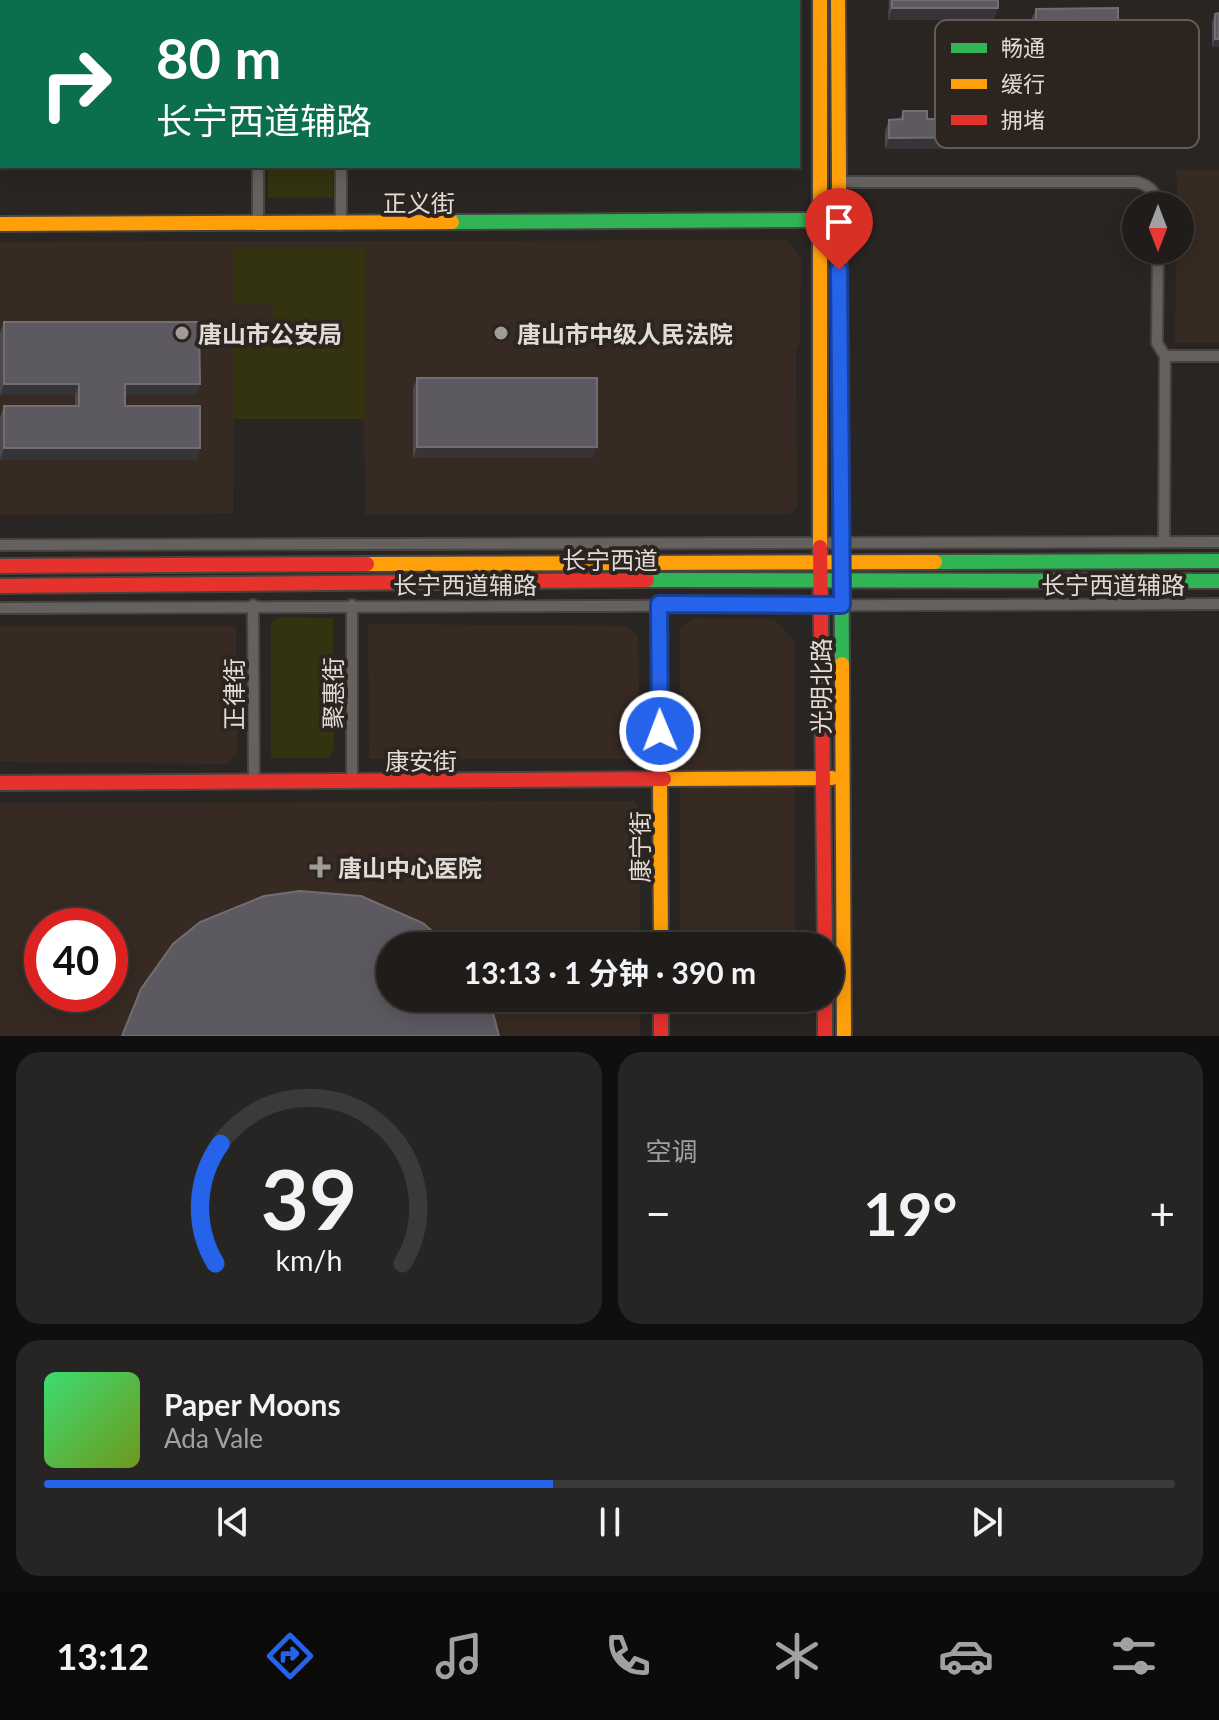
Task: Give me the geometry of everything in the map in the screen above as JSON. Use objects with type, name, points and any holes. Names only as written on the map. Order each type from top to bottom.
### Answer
[{"type":"main road","name":"光明北路","points":[[820,0],[820,563],[825,932]]},
{"type":"main road","name":"光明北路","points":[[838,0],[844,1036]]},
{"type":"main road","name":"正义街","points":[[0,224],[341,225],[838,220]]},
{"type":"main road","name":"长宁西道","points":[[0,566],[1219,561]]},
{"type":"main road","name":"长宁西道","points":[[0,586],[182,582],[1219,581]]},
{"type":"main road","name":"康宁街","points":[[659,604],[661,932]]},
{"type":"main road","name":"康安街","points":[[0,783],[842,778]]},
{"type":"main road","points":[[661,1012],[661,1036]]},
{"type":"main road","points":[[825,1012],[825,1036]]},
{"type":"street","points":[[258,168],[258,225]]},
{"type":"street","points":[[341,168],[341,225]]},
{"type":"street","points":[[839,182],[1136,182],[1146,185],[1153,192]]},
{"type":"street","points":[[1158,264],[1157,343],[1165,356],[1164,542]]},
{"type":"street","points":[[1165,356],[1219,356]]},
{"type":"street","name":"长宁西道辅路","points":[[0,545],[1219,542]]},
{"type":"street","name":"长宁西道辅路","points":[[0,608],[1219,604]]},
{"type":"street","name":"正律街","points":[[253,605],[254,782]]},
{"type":"street","name":"聚惠街","points":[[352,605],[352,782]]},
{"type":"shaded area","points":[[268,168],[333,168],[333,198],[268,198]]},
{"type":"shaded area","points":[[1176,170],[1219,170],[1219,343],[1175,343],[1176,264],[1194,264],[1194,192],[1177,192]]},
{"type":"shaded area","points":[[786,240],[801,257],[800,343],[796,352],[797,507],[790,514],[365,514],[364,419],[234,419],[233,514],[0,515],[0,242]]},
{"type":"shaded area","points":[[233,247],[365,247],[365,419],[233,419],[233,341],[273,341],[273,303],[233,303]]},
{"type":"shaded area","points":[[279,617],[333,618],[334,747],[330,758],[271,758],[271,623]]},
{"type":"shaded area","points":[[693,618],[774,619],[795,642],[795,931],[680,931],[680,629]]},
{"type":"shaded area","points":[[368,624],[626,626],[638,635],[640,752],[634,759],[369,759]]},
{"type":"shaded area","points":[[0,626],[236,626],[237,753],[228,764],[0,762]]},
{"type":"shaded area","name":"唐山中心医院","points":[[634,801],[639,808],[640,932],[376,932],[376,1012],[640,1012],[640,1036],[0,1036],[0,803]]},
{"type":"building","points":[[892,0],[998,0],[998,8],[892,8]]},
{"type":"building","points":[[1118,8],[1118,20],[1036,20],[1036,9]]},
{"type":"building","points":[[1219,13],[1219,39],[1215,39],[1215,14]]},
{"type":"building","points":[[903,111],[927,111],[927,119],[935,119],[935,138],[889,138],[889,120],[903,119]]},
{"type":"building","name":"唐山市公安局","points":[[4,322],[199,322],[200,384],[125,384],[125,406],[200,406],[200,448],[4,448],[4,406],[79,406],[79,384],[4,384]]},
{"type":"building","name":"唐山市中级人民法院","points":[[417,378],[597,378],[597,447],[417,447]]},
{"type":"building","points":[[300,891],[361,896],[423,923],[433,932],[376,932],[376,1012],[493,1012],[499,1036],[122,1036],[141,989],[173,944],[200,922],[264,896]]},
{"type":"traffic: fast","points":[[452,222],[830,220]]},
{"type":"traffic: fast","points":[[840,352],[842,664]]},
{"type":"traffic: fast","points":[[935,562],[1219,561]]},
{"type":"traffic: fast","points":[[647,580],[1219,581]]},
{"type":"traffic: slow","points":[[820,0],[820,547]]},
{"type":"traffic: slow","points":[[838,0],[840,352]]},
{"type":"traffic: slow","points":[[0,224],[452,222]]},
{"type":"traffic: slow","points":[[367,564],[935,562]]},
{"type":"traffic: slow","points":[[659,604],[661,932]]},
{"type":"traffic: slow","points":[[842,664],[844,1036]]},
{"type":"traffic: slow","points":[[664,779],[832,778]]},
{"type":"traffic: jam","points":[[820,547],[825,932]]},
{"type":"traffic: jam","points":[[0,566],[367,564]]},
{"type":"traffic: jam","points":[[0,586],[647,580]]},
{"type":"traffic: jam","points":[[0,783],[664,779]]},
{"type":"traffic: jam","points":[[661,1012],[661,1036]]},
{"type":"traffic: jam","points":[[825,1012],[825,1036]]},
{"type":"place","name":"唐山市公安局","points":[[182,333]]},
{"type":"place","name":"唐山市中级人民法院","points":[[501,333]]},
{"type":"place","name":"唐山中心医院","points":[[320,867]]},
{"type":"route","points":[[660,731],[659,604],[842,605],[839,270]]}]
